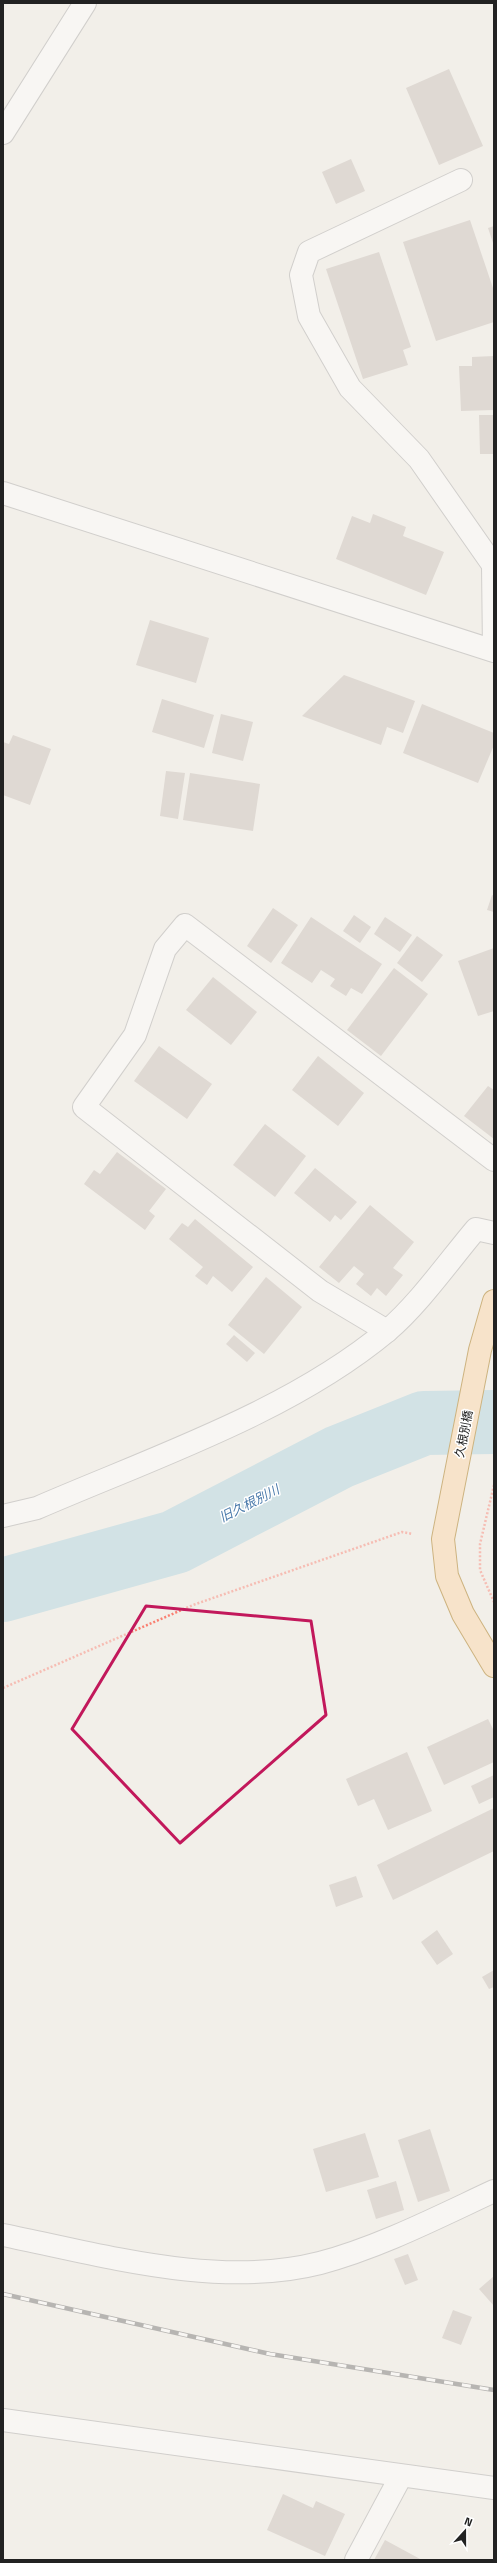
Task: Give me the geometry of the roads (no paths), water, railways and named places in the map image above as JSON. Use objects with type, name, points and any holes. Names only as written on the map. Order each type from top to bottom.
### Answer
[{"type":"main road","name":"久根別橋","points":[[494,1301],[480,1350],[443,1540],[447,1576],[463,1614],[494,1666]]},
{"type":"street","points":[[3,133],[86,3]]},
{"type":"street","points":[[3,494],[494,651],[493,565],[419,459],[350,388],[309,316],[301,275],[309,252],[461,180]]},
{"type":"street","points":[[387,1331],[320,1291],[84,1107],[135,1035],[164,949],[185,925],[494,1160]]},
{"type":"street","points":[[3,1516],[37,1508],[245,1419],[310,1384],[387,1331],[476,1229],[494,1234]]},
{"type":"street","points":[[3,2235],[177,2269],[259,2272],[320,2263],[393,2237],[494,2191]]},
{"type":"street","points":[[3,2420],[494,2488]]},
{"type":"street","points":[[356,2560],[401,2476]]},
{"type":"waterway","name":"旧久根別川","points":[[3,1590],[175,1542],[339,1457],[424,1423],[494,1422]]},
{"type":"railway","points":[[3,2294],[270,2354],[494,2390]]}]
